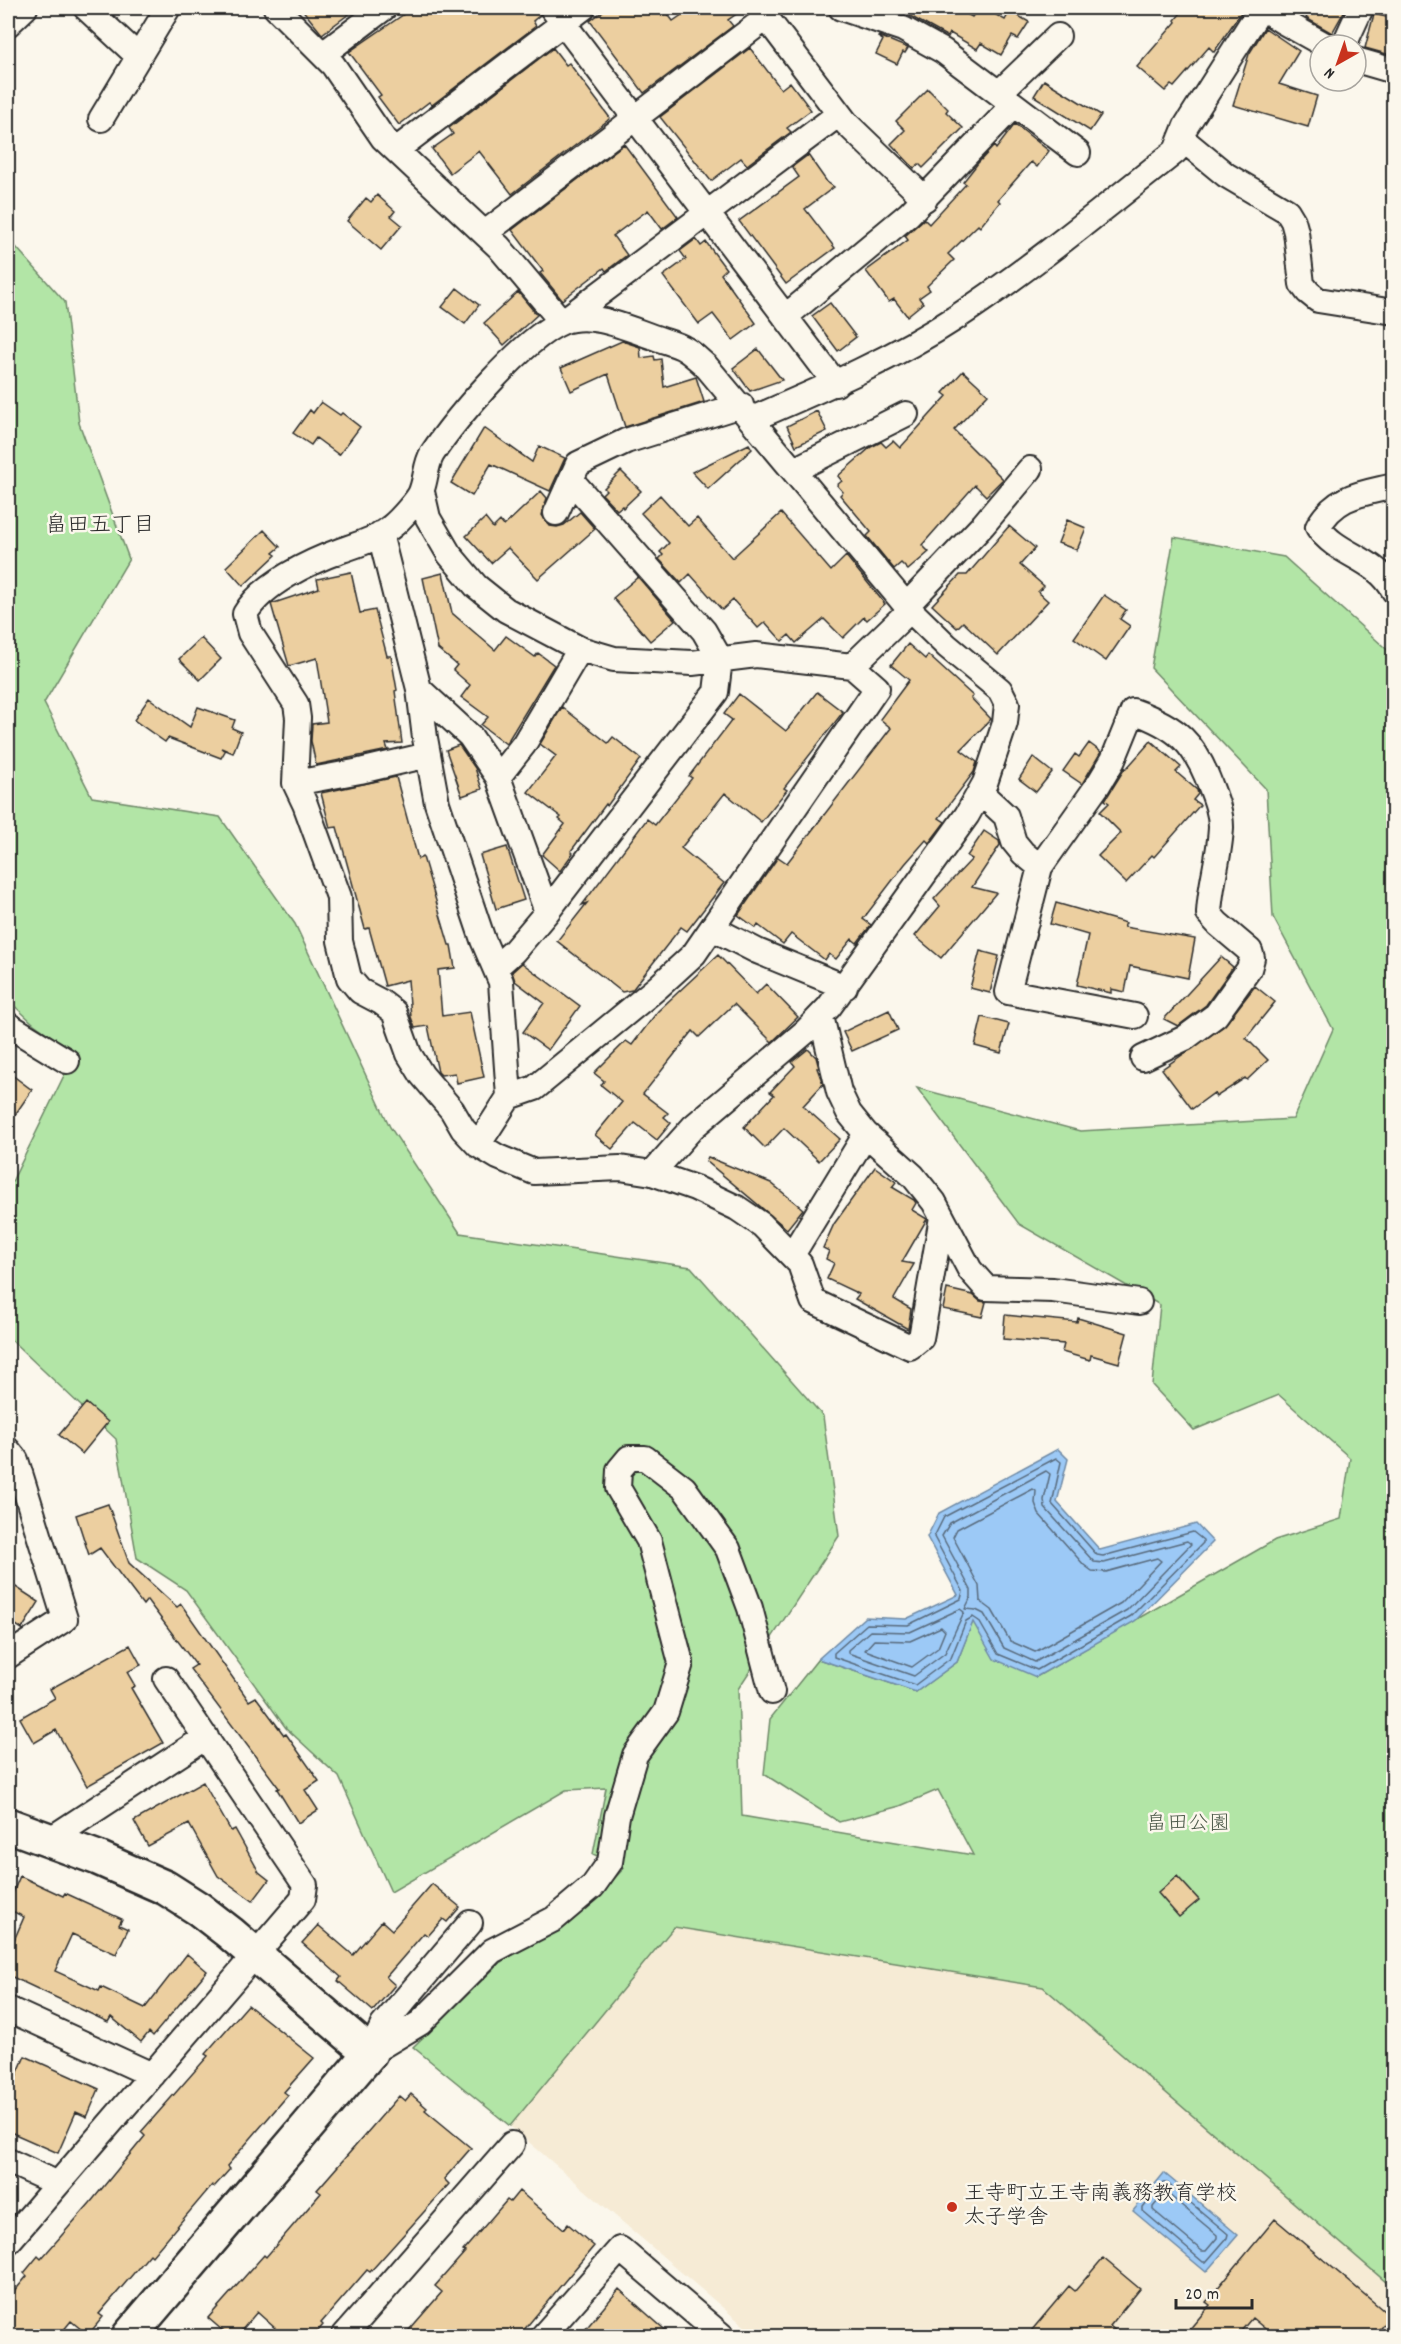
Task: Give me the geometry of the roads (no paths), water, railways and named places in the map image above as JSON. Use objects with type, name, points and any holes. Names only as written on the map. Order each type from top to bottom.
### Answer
[{"type":"street","points":[[8,24],[25,8]]},
{"type":"street","points":[[87,8],[138,56]]},
{"type":"street","points":[[101,119],[168,8]]},
{"type":"street","points":[[276,8],[333,65],[383,138],[485,233],[534,286],[562,322]]},
{"type":"street","points":[[323,54],[384,8]]},
{"type":"street","points":[[396,150],[558,15],[583,8]]},
{"type":"street","points":[[842,8],[903,29],[943,51],[1078,153]]},
{"type":"street","points":[[556,513],[578,464],[626,441],[746,412],[836,384],[956,318],[1048,252],[1176,151],[1186,126],[1261,8],[1308,36]]},
{"type":"street","points":[[1350,33],[1361,8]]},
{"type":"street","points":[[485,233],[636,118],[761,10],[839,114],[925,199]]},
{"type":"street","points":[[558,15],[836,384]]},
{"type":"street","points":[[785,317],[858,258],[925,199],[1058,36]]},
{"type":"street","points":[[1368,63],[1394,71]]},
{"type":"street","points":[[509,1097],[535,1088],[658,987],[694,954],[877,688],[852,666],[756,655],[692,663],[614,659],[580,649],[507,610],[476,586],[449,554],[428,518],[422,492],[430,459],[447,430],[509,364],[537,339],[839,114]]},
{"type":"street","points":[[1181,138],[1226,176],[1287,211],[1296,232],[1302,284],[1308,292],[1318,300],[1394,312]]},
{"type":"street","points":[[562,322],[580,319],[596,320],[626,328],[684,348],[706,366],[908,607],[947,646],[1000,690],[1007,704],[1005,723],[985,783],[967,815],[845,987],[820,1016],[772,1061],[693,1127],[652,1173]]},
{"type":"street","points":[[794,470],[906,414]]},
{"type":"street","points":[[852,666],[983,525],[1030,469]]},
{"type":"street","points":[[495,968],[514,951],[547,912],[716,692],[720,659],[704,631],[571,480]]},
{"type":"street","points":[[1394,486],[1357,494],[1336,504],[1324,516],[1318,527],[1325,538],[1380,571],[1394,591]]},
{"type":"street","points":[[422,492],[391,527],[370,540],[291,573],[252,602],[245,614],[250,633],[296,704],[298,718],[295,783],[339,897],[340,941],[349,978],[360,991],[394,1012],[410,1054],[422,1074],[452,1110],[463,1129],[478,1145],[498,1157],[534,1172],[620,1168],[652,1173],[695,1188],[737,1208],[762,1225],[800,1264],[813,1301],[910,1347],[921,1338],[942,1216]]},
{"type":"street","points":[[380,534],[419,689],[437,803],[457,865],[501,982],[509,1097],[478,1145]]},
{"type":"street","points":[[498,777],[524,744],[580,649]]},
{"type":"street","points":[[419,689],[470,736],[498,777],[547,912]]},
{"type":"street","points":[[1135,1016],[1008,992],[1040,867],[1103,777],[1113,760],[1133,711],[1160,721],[1188,742],[1202,762],[1218,807],[1221,826],[1209,914],[1250,951],[1252,958],[1249,969],[1216,1015],[1185,1038],[1143,1058]]},
{"type":"street","points":[[295,783],[428,755]]},
{"type":"street","points":[[980,792],[1006,816],[1014,842],[1040,867]]},
{"type":"street","points":[[712,928],[757,951],[845,987]]},
{"type":"street","points":[[820,1016],[839,1092],[849,1113],[866,1134],[913,1176],[934,1202],[970,1270],[986,1288],[1053,1290],[1139,1302]]},
{"type":"street","points":[[8,1025],[67,1061]]},
{"type":"street","points":[[792,1255],[866,1134]]},
{"type":"street","points":[[8,1450],[16,1460],[65,1619],[8,1656]]},
{"type":"street","points":[[370,2053],[420,2023],[492,1951],[554,1919],[593,1886],[610,1862],[618,1816],[635,1755],[666,1712],[681,1663],[649,1541],[618,1488],[619,1470],[629,1458],[645,1458],[684,1488],[728,1549],[750,1608],[771,1692]]},
{"type":"street","points":[[8,2242],[303,1899],[305,1885],[166,1680]]},
{"type":"street","points":[[49,1840],[206,1737]]},
{"type":"street","points":[[8,1825],[140,1875],[166,1888],[199,1909],[370,2053]]},
{"type":"street","points":[[129,2337],[370,2053],[383,2025],[470,1923]]},
{"type":"street","points":[[8,2009],[152,2075]]},
{"type":"street","points":[[344,2337],[512,2144]]},
{"type":"street","points":[[8,2161],[58,2184]]},
{"type":"street","points":[[543,2337],[620,2249],[722,2337]]},
{"type":"water","points":[[1058,1449],[1068,1459],[1057,1502],[1100,1550],[1196,1524],[1213,1542],[1135,1621],[1036,1677],[994,1659],[973,1622],[957,1662],[916,1692],[818,1659],[865,1617],[906,1619],[958,1595],[927,1537],[939,1513]]},
{"type":"water","points":[[1164,2173],[1238,2235],[1206,2272],[1133,2211]]},
{"type":"place","name":"王寺町立王寺南義務教育学校 太子学舎","points":[[952,2207]]},
{"type":"district","name":"畠田五丁目","points":[[100,526]]},
{"type":"park label","name":"畠田公園","points":[[1188,1825]]}]
